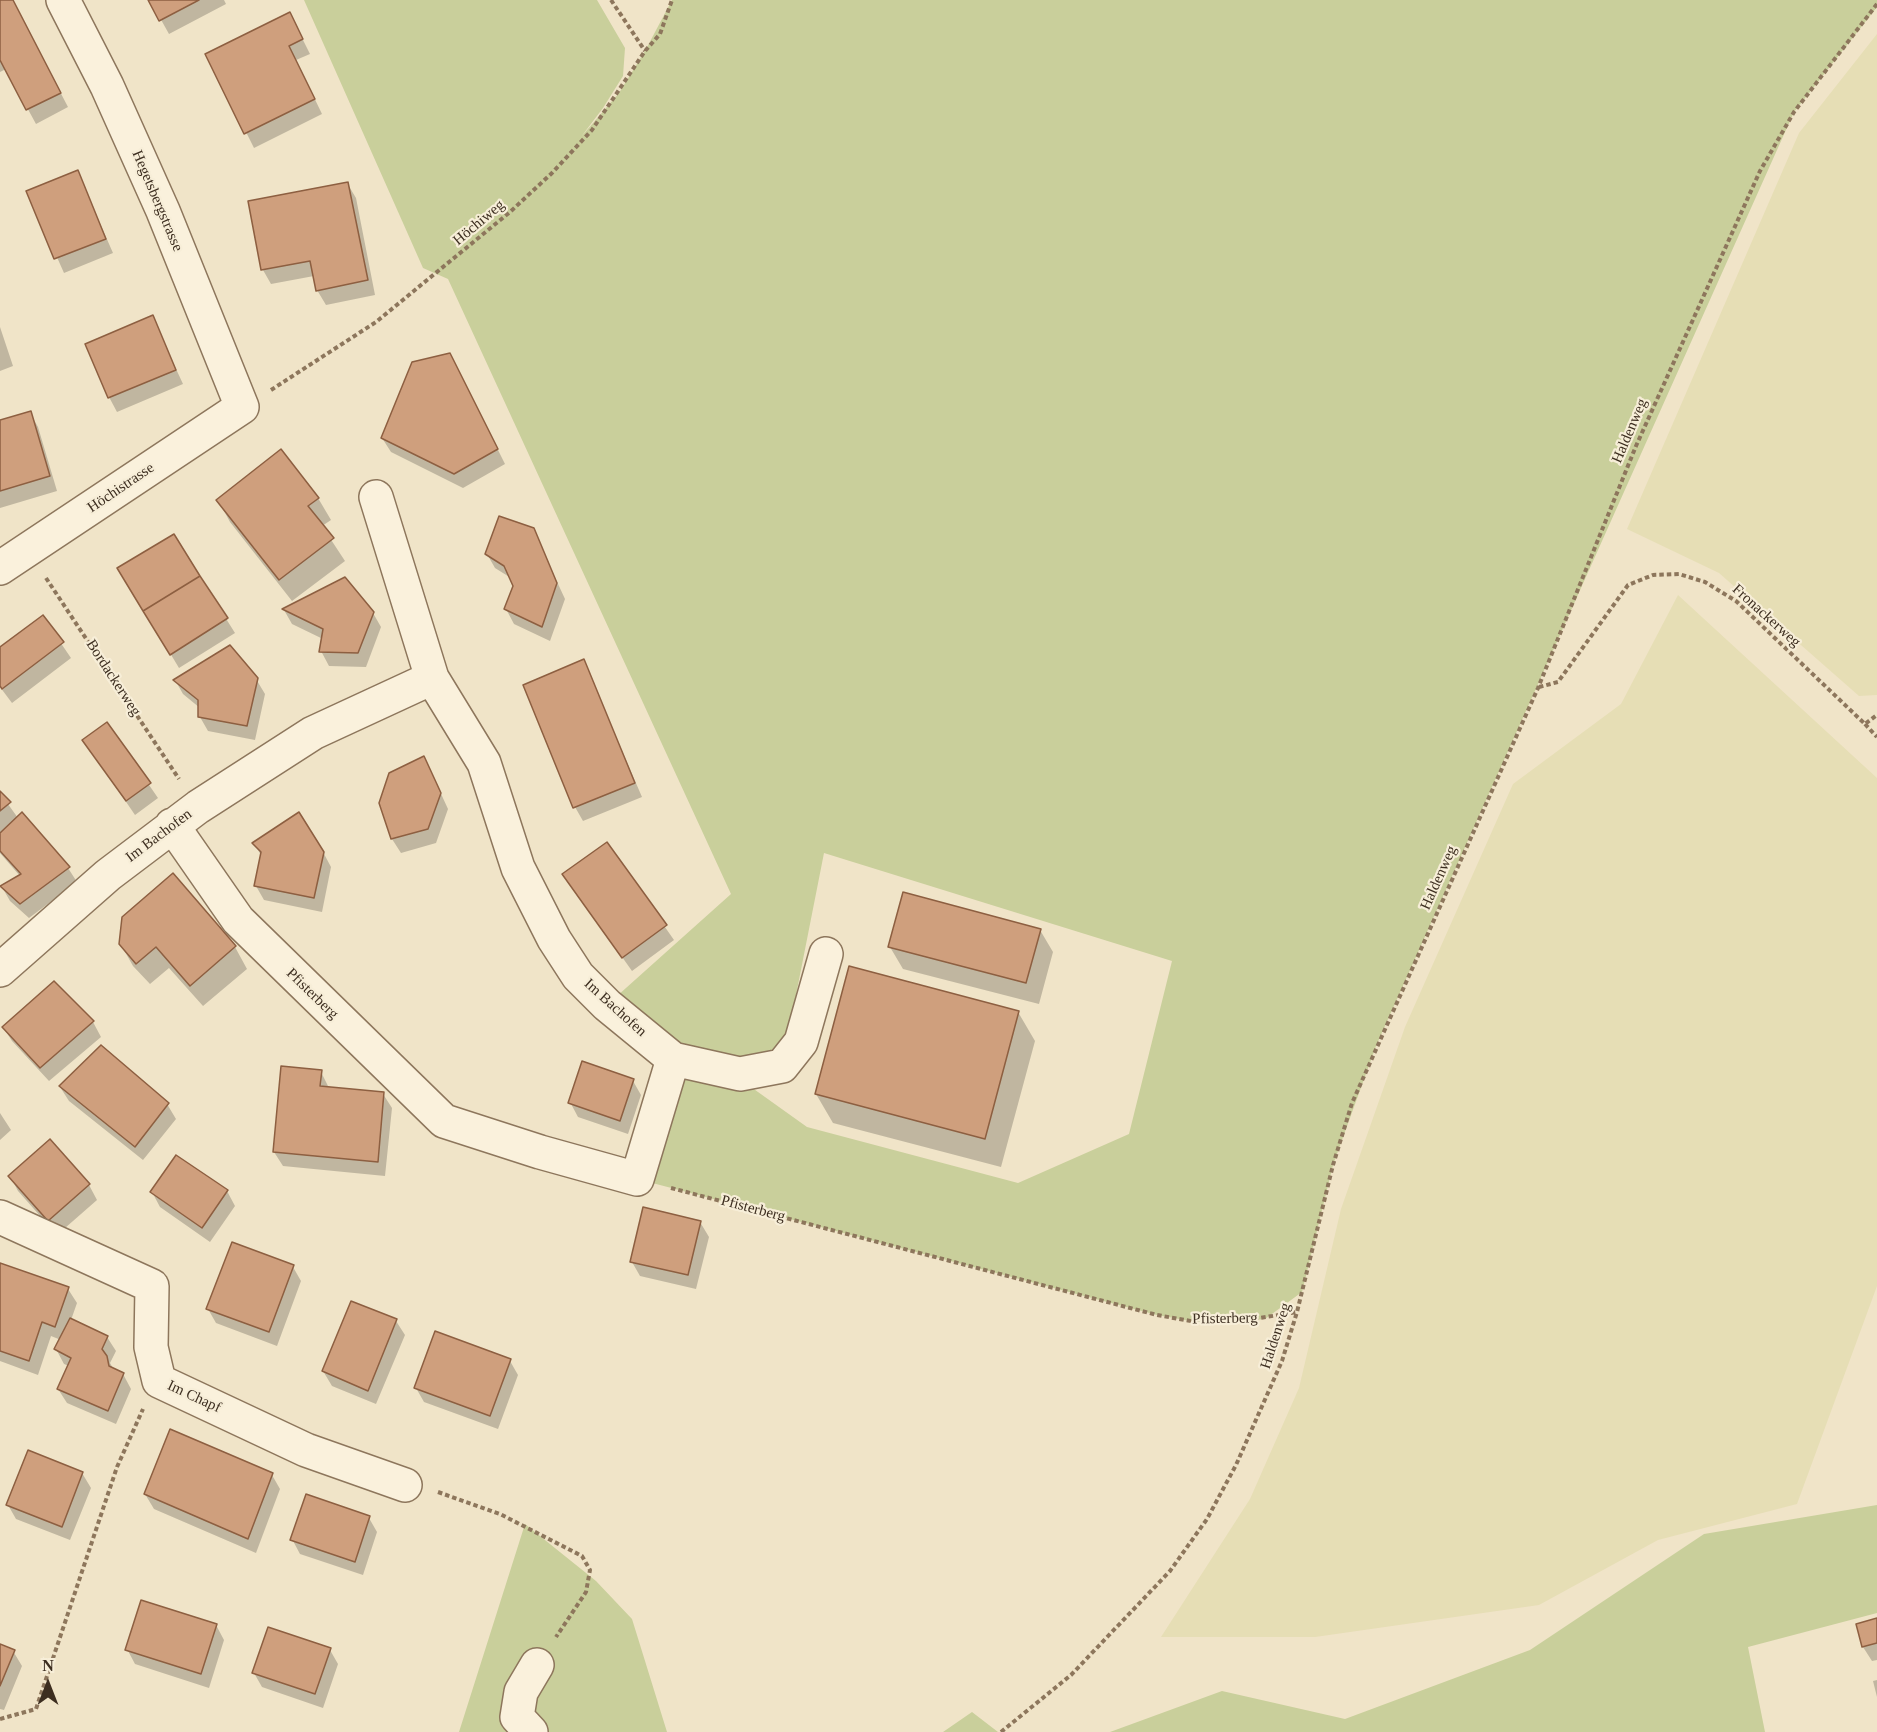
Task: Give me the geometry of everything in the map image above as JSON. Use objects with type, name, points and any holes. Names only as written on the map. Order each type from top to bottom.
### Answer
[{"type":"street","name":"Hegetsbergstrasse","points":[[63,0],[107,86],[163,211],[242,407]]},
{"type":"street","name":"Höchistrasse","points":[[0,568],[242,407]]},
{"type":"street","name":"Im Bachofen","points":[[376,497],[432,678],[484,763],[518,868],[554,939],[579,976],[607,1005],[673,1059],[740,1074],[782,1066],[801,1042],[826,954]]},
{"type":"street","name":"Im Bachofen","points":[[0,970],[108,875],[185,816],[313,733],[432,678]]},
{"type":"street","name":"Pfisterberg","points":[[185,816],[238,920],[272,956],[444,1120],[540,1152],[637,1179]]},
{"type":"street","points":[[637,1179],[673,1059]]},
{"type":"street","name":"Im Chapf","points":[[0,1218],[152,1286],[151,1347],[159,1381],[306,1450],[405,1485]]},
{"type":"street","points":[[531,1732],[518,1717],[521,1692],[537,1665]]},
{"type":"path","points":[[611,0],[645,51]]},
{"type":"path","name":"Höchiweg","points":[[242,407],[300,373],[376,322],[510,213],[592,130],[645,51],[660,34],[672,0]]},
{"type":"path","name":"Haldenweg","points":[[1001,1732],[1071,1675],[1121,1625],[1170,1571],[1207,1519],[1264,1406],[1297,1312],[1333,1165],[1352,1103],[1538,688],[1636,446],[1760,171],[1794,112],[1877,4]]},
{"type":"path","name":"Bordackerweg","points":[[27,550],[185,816]]},
{"type":"path","name":"Fronackerweg","points":[[1538,688],[1558,682],[1629,585],[1653,575],[1679,573],[1705,582],[1736,601],[1877,737]]},
{"type":"path","points":[[1865,724],[1877,715]]},
{"type":"path","name":"Pfisterberg","points":[[637,1179],[1157,1315],[1196,1322],[1235,1322],[1297,1312]]},
{"type":"path","points":[[0,1719],[36,1709],[117,1467],[152,1389],[159,1381]]},
{"type":"path","points":[[405,1485],[417,1485],[500,1514],[582,1556],[590,1570],[586,1592],[537,1665]]},
{"type":"shaded area","points":[[1877,34],[1877,695],[1859,696],[1719,573],[1627,529],[1799,133]]},
{"type":"shaded area","points":[[1678,595],[1877,778],[1877,1286],[1797,1504],[1658,1540],[1539,1605],[1315,1637],[1161,1637],[1250,1499],[1299,1388],[1341,1209],[1405,1027],[1513,784],[1621,704]]},
{"type":"green space","points":[[304,0],[597,0],[625,48],[623,76],[581,137],[619,93],[672,0],[1877,0],[1877,7],[1794,112],[1376,1046],[1333,1165],[1302,1292],[1265,1319],[1196,1322],[1157,1315],[637,1179],[673,1059],[607,1005],[731,894],[448,279],[423,268]],"holes":[[[824,853],[1172,961],[1129,1134],[1018,1183],[807,1127],[744,1082],[782,1066]]]},
{"type":"green space","points":[[1877,1505],[1877,1613],[1748,1647],[1765,1732],[1110,1732],[1222,1691],[1345,1719],[1530,1650],[1704,1534]]},
{"type":"green space","points":[[525,1524],[596,1581],[632,1619],[667,1732],[459,1732]]},
{"type":"green space","points":[[972,1712],[998,1732],[943,1732]]},
{"type":"building","points":[[0,0],[13,0],[61,93],[26,110],[0,60]]},
{"type":"building","points":[[148,0],[199,0],[159,21]]},
{"type":"building","points":[[290,12],[303,39],[289,46],[315,99],[244,134],[205,54]]},
{"type":"building","points":[[78,170],[106,239],[54,259],[26,191]]},
{"type":"building","points":[[348,182],[368,280],[316,291],[310,261],[261,270],[248,201]]},
{"type":"building","points":[[153,315],[176,370],[108,398],[85,344]]},
{"type":"building","points":[[450,353],[498,449],[454,474],[381,438],[412,362]]},
{"type":"building","points":[[31,411],[50,476],[0,491],[0,420]]},
{"type":"building","points":[[281,449],[319,498],[308,506],[334,538],[279,580],[216,500]]},
{"type":"building","points":[[499,516],[534,528],[557,583],[542,627],[504,609],[513,586],[504,566],[485,554]]},
{"type":"building","points":[[174,534],[200,576],[143,611],[117,568]]},
{"type":"building","points":[[200,576],[228,618],[170,655],[143,611]]},
{"type":"building","points":[[345,577],[374,612],[358,653],[319,652],[323,629],[282,609]]},
{"type":"building","points":[[43,615],[64,642],[2,689],[0,686],[0,647]]},
{"type":"building","points":[[230,645],[258,678],[247,726],[198,717],[198,700],[173,680]]},
{"type":"building","points":[[584,659],[635,783],[573,808],[523,685]]},
{"type":"building","points":[[107,722],[151,783],[126,801],[82,740]]},
{"type":"building","points":[[424,756],[441,793],[428,829],[391,839],[379,803],[389,773]]},
{"type":"building","points":[[0,791],[11,802],[0,811]]},
{"type":"building","points":[[22,812],[70,867],[20,904],[0,886],[21,874],[0,851],[0,833]]},
{"type":"building","points":[[299,812],[324,852],[314,898],[254,886],[261,852],[252,843]]},
{"type":"building","points":[[607,842],[667,925],[622,958],[562,874]]},
{"type":"building","points":[[173,873],[236,946],[190,986],[156,947],[136,964],[119,944],[122,917]]},
{"type":"building","points":[[903,892],[1041,929],[1026,983],[888,947]]},
{"type":"building","points":[[849,966],[1019,1011],[985,1139],[815,1094]]},
{"type":"building","points":[[54,981],[94,1021],[40,1068],[2,1027]]},
{"type":"building","points":[[101,1045],[169,1103],[135,1147],[59,1086]]},
{"type":"building","points":[[582,1061],[634,1079],[620,1121],[568,1103]]},
{"type":"building","points":[[281,1066],[322,1070],[320,1086],[384,1092],[378,1162],[273,1152]]},
{"type":"building","points":[[50,1139],[90,1184],[48,1221],[8,1176]]},
{"type":"building","points":[[176,1155],[228,1190],[202,1228],[150,1192]]},
{"type":"building","points":[[643,1207],[701,1221],[688,1275],[630,1262]]},
{"type":"building","points":[[232,1242],[294,1265],[269,1332],[206,1309]]},
{"type":"building","points":[[0,1263],[69,1287],[55,1327],[42,1322],[29,1361],[0,1351]]},
{"type":"building","points":[[351,1301],[397,1319],[368,1391],[322,1371]]},
{"type":"building","points":[[70,1318],[108,1336],[102,1349],[107,1356],[109,1366],[124,1373],[108,1411],[57,1389],[71,1358],[54,1349]]},
{"type":"building","points":[[435,1331],[511,1359],[490,1416],[414,1388]]},
{"type":"building","points":[[170,1429],[273,1473],[248,1539],[144,1494]]},
{"type":"building","points":[[28,1450],[83,1472],[62,1527],[6,1505]]},
{"type":"building","points":[[306,1494],[370,1516],[355,1562],[290,1540]]},
{"type":"building","points":[[141,1600],[217,1624],[201,1674],[125,1650]]},
{"type":"building","points":[[1877,1618],[1877,1643],[1862,1647],[1856,1624]]},
{"type":"building","points":[[268,1627],[331,1648],[315,1694],[252,1673]]},
{"type":"building","points":[[0,1644],[15,1650],[0,1686]]}]
